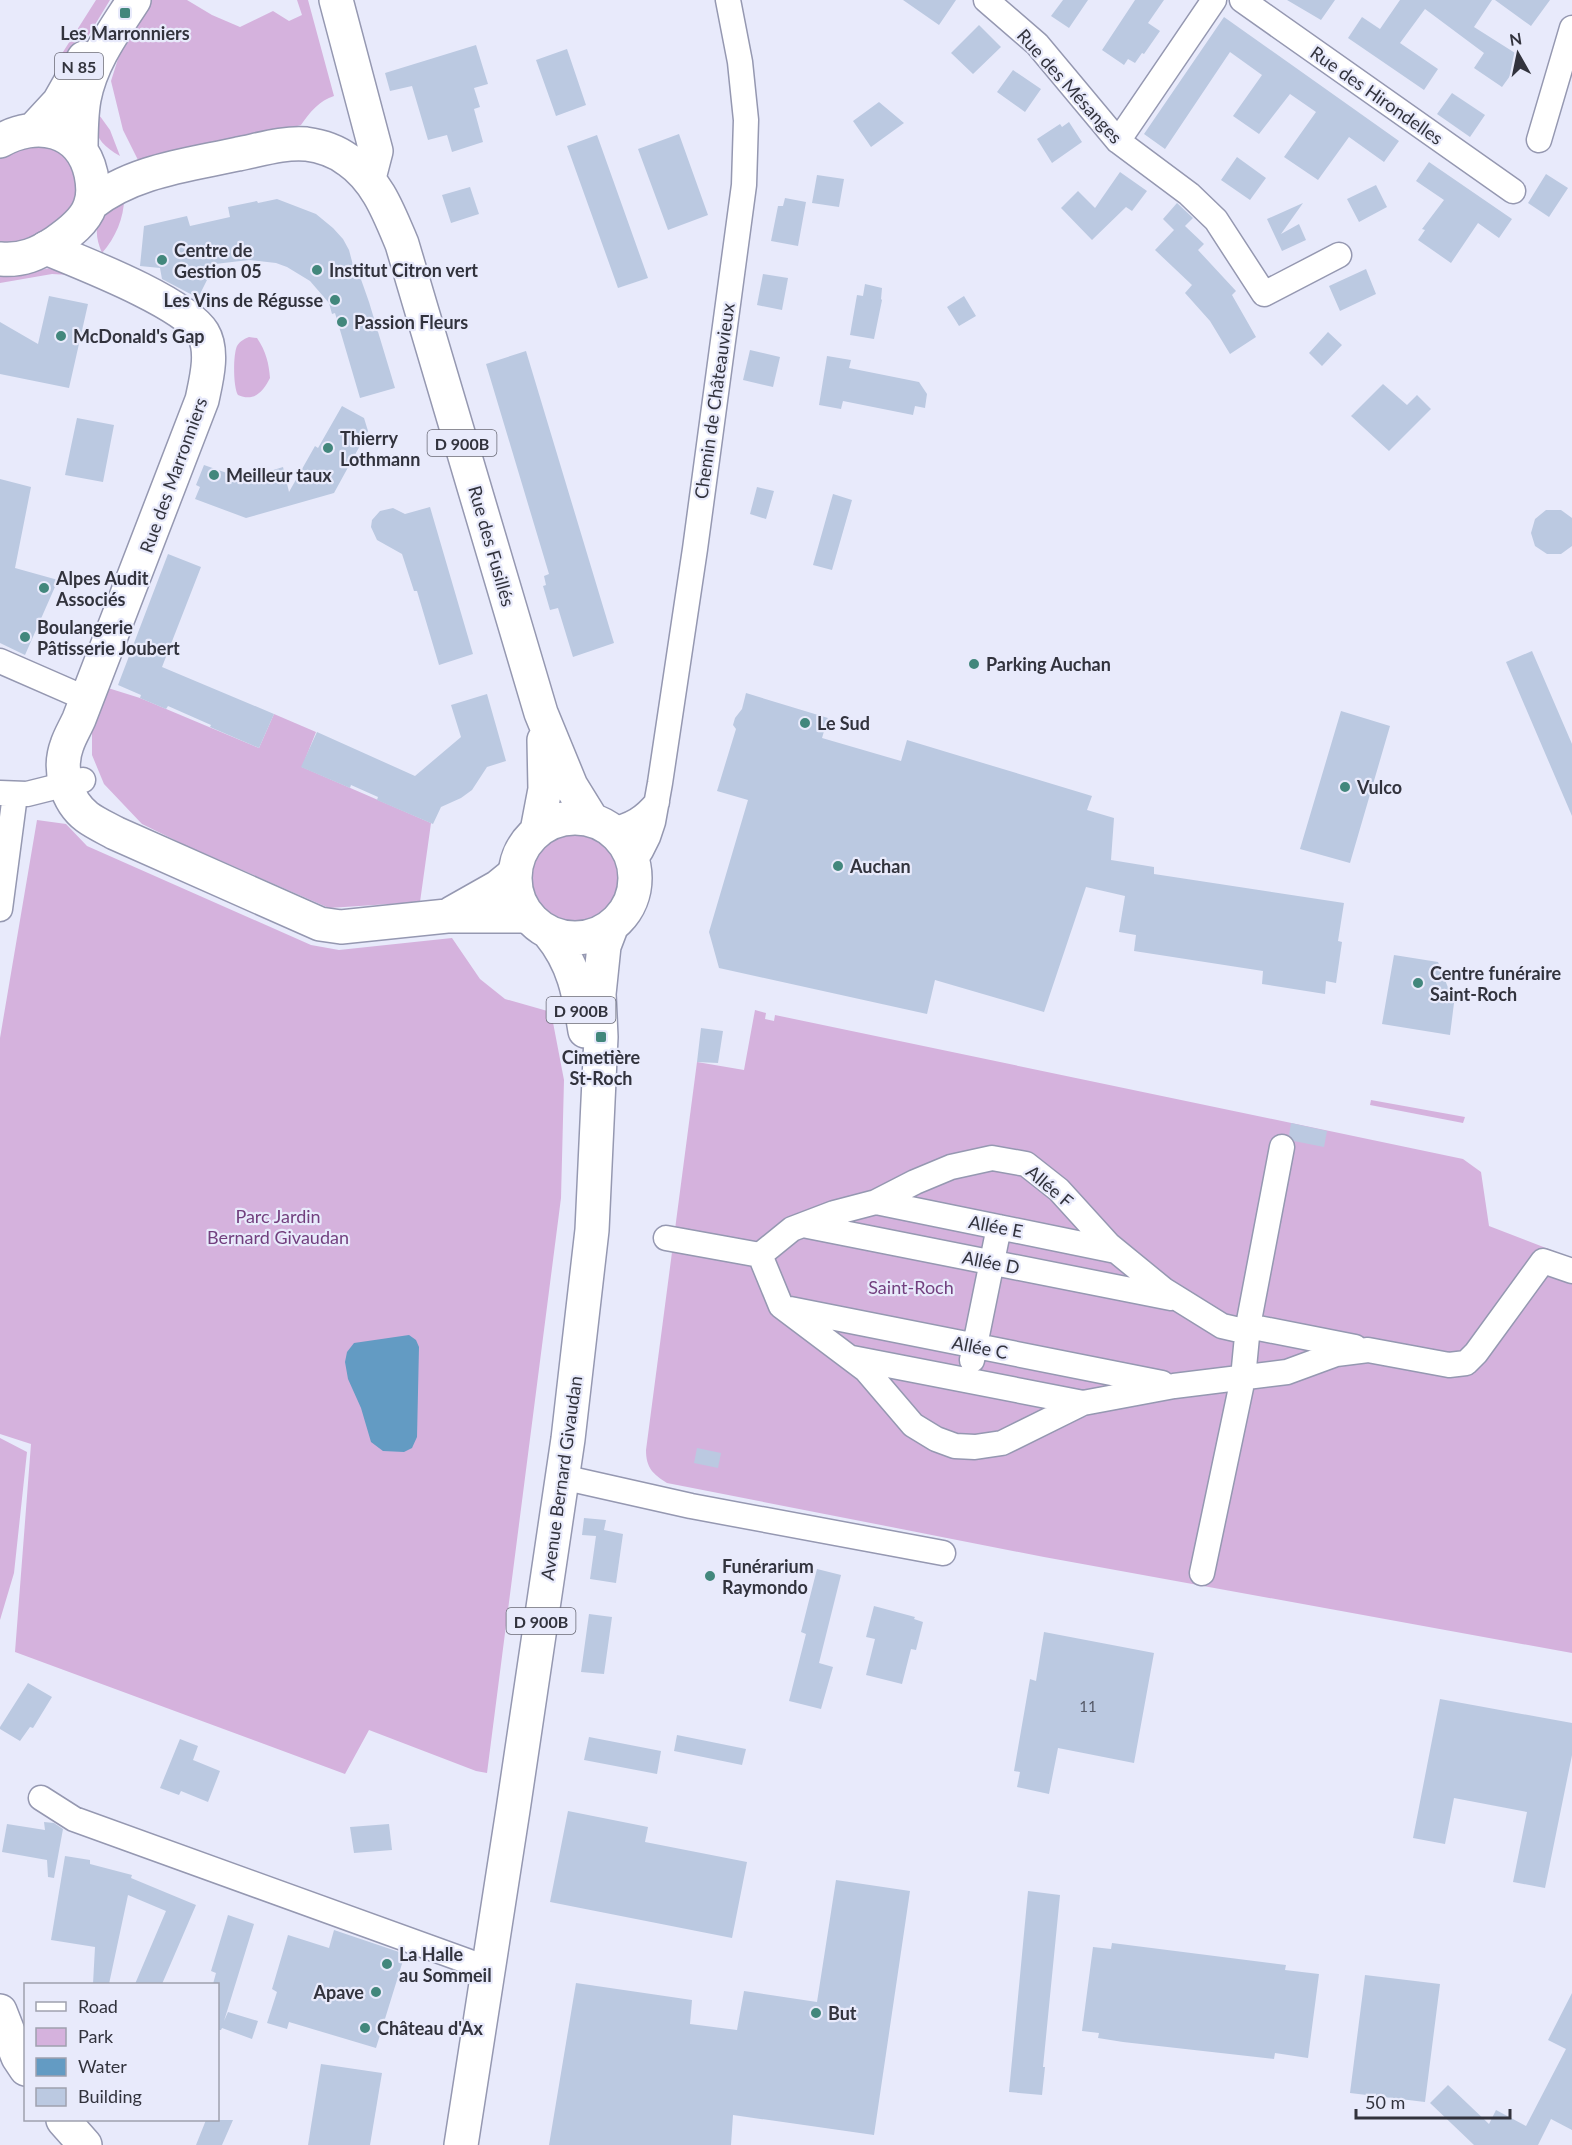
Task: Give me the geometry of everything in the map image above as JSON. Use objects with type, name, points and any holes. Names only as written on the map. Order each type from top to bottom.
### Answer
[{"type":"main road","name":"N 85","points":[[34,129],[59,102],[118,0]]},
{"type":"main road","name":"N 85","points":[[83,153],[81,121],[89,80],[105,45],[134,0]]},
{"type":"main road","points":[[336,0],[376,151],[369,178]]},
{"type":"main road","points":[[0,141],[34,129],[61,134],[83,153],[130,168],[165,170]]},
{"type":"main road","name":"Rue des Fusillés","points":[[165,170],[270,148],[303,144],[333,151],[347,159],[369,178],[390,215],[412,276],[541,713],[571,786],[601,825]]},
{"type":"main road","name":"Rue des Marronniers","points":[[83,153],[92,179],[87,211],[93,252],[108,274]]},
{"type":"main road","points":[[0,259],[22,259],[35,255],[67,234],[105,193],[131,181],[165,170]]},
{"type":"main road","name":"Rue des Marronniers","points":[[46,248],[108,274],[188,317],[203,333],[207,350],[207,374],[202,400],[83,709],[74,782],[130,839],[320,924],[341,927],[361,926],[447,915],[538,925]]},
{"type":"main road","name":"Rue des Fusillés","points":[[537,831],[545,789],[541,713]]},
{"type":"main road","points":[[578,818],[601,825],[624,844],[633,862],[635,877],[633,892],[628,906],[612,925],[598,934],[582,938],[565,938],[538,925],[517,897],[514,874],[518,858],[526,843],[537,831],[550,823],[578,818]]},
{"type":"main road","name":"Rue des Marronniers","points":[[447,915],[478,900],[514,874]]},
{"type":"main road","name":"D 900B","points":[[538,925],[567,957],[575,978],[598,1094]]},
{"type":"main road","name":"D 900B","points":[[598,1094],[601,1037],[599,994],[604,946],[612,925]]},
{"type":"main road","name":"Avenue Bernard Givaudan","points":[[461,2145],[562,1477],[592,1230],[598,1094]]},
{"type":"main road","points":[[0,2011],[18,2057],[24,2065]]},
{"type":"main road","points":[[64,2121],[85,2145]]},
{"type":"street","name":"Chemin de Châteauvieux","points":[[633,862],[648,837],[657,802],[695,549],[744,184],[746,120],[740,63],[728,0]]},
{"type":"street","name":"Rue des Mésanges","points":[[986,0],[1037,44],[1118,141],[1190,194],[1216,220],[1264,294],[1339,255]]},
{"type":"street","points":[[1118,141],[1214,0]]},
{"type":"street","name":"Rue des Hirondelles","points":[[1242,0],[1513,191]]},
{"type":"street","points":[[1539,140],[1572,28]]},
{"type":"street","points":[[0,661],[83,709]]},
{"type":"street","points":[[0,909],[8,794],[38,792],[74,782]]},
{"type":"street","points":[[601,825],[621,828],[646,815],[657,802]]},
{"type":"street","points":[[1202,1574],[1243,1378],[1248,1329],[1282,1147]]},
{"type":"street","name":"Allée F","points":[[760,1255],[792,1229],[834,1213],[876,1202],[915,1182],[959,1165],[992,1158],[1026,1164],[1059,1190],[1116,1251],[1164,1290],[1222,1326],[1449,1365],[1466,1363],[1476,1353],[1543,1261],[1572,1271]]},
{"type":"street","name":"Allée E","points":[[876,1202],[1116,1251]]},
{"type":"street","name":"Allée D","points":[[803,1225],[1179,1299]]},
{"type":"street","points":[[968,1381],[999,1227]]},
{"type":"street","points":[[666,1238],[760,1255],[781,1306],[866,1370],[913,1425],[936,1439],[955,1446],[975,1447],[1002,1443],[1083,1403],[1174,1386],[1287,1372],[1336,1354],[1368,1350]]},
{"type":"street","name":"Allée C","points":[[785,1308],[1174,1386]]},
{"type":"street","points":[[850,1358],[1083,1403]]},
{"type":"street","points":[[562,1477],[615,1479],[691,1506],[943,1553]]},
{"type":"street","points":[[41,1798],[74,1819],[489,1970]]},
{"type":"green space","points":[[96,0],[110,0],[63,77],[58,72],[56,63]]},
{"type":"green space","points":[[151,0],[187,0],[212,15],[240,27],[273,11],[289,21],[302,15],[297,0],[308,0],[334,96],[315,108],[301,125],[217,147],[138,160],[123,130],[111,81],[124,40]]},
{"type":"green space","points":[[97,112],[110,130],[120,156],[103,143],[97,133]]},
{"type":"green space","points":[[32,144],[54,147],[67,157],[78,176],[80,192],[69,214],[37,238],[23,243],[0,243],[0,158],[19,147]]},
{"type":"green space","points":[[124,195],[119,226],[102,253],[98,242],[97,226],[109,208]]},
{"type":"green space","points":[[49,268],[61,268],[70,275],[52,274],[0,283],[0,277],[17,276]]},
{"type":"green space","points":[[249,337],[257,338],[263,348],[270,378],[257,394],[244,397],[238,395],[236,391],[235,356],[237,346]]},
{"type":"green space","points":[[108,688],[140,698],[259,748],[274,714],[316,732],[302,767],[431,823],[420,902],[329,908],[142,824],[104,784],[92,755],[92,730]]},
{"type":"green space","name":"Parc Jardin Bernard Givaudan","points":[[37,820],[66,824],[87,846],[311,945],[339,950],[452,938],[480,979],[505,999],[551,1012],[564,1080],[561,1198],[487,1773],[476,1771],[369,1730],[345,1774],[15,1652],[31,1444],[0,1434],[0,1038]]},
{"type":"green space","points":[[573,833],[590,837],[605,846],[614,861],[618,878],[614,895],[605,910],[590,919],[573,923],[556,919],[541,910],[532,895],[528,878],[532,861],[541,846],[556,837]]},
{"type":"green space","name":"Saint-Roch","points":[[755,1010],[766,1013],[765,1019],[774,1021],[775,1015],[1463,1159],[1481,1172],[1489,1226],[1572,1258],[1572,1653],[1044,1557],[667,1483],[658,1477],[649,1466],[646,1450],[697,1062],[744,1070]]},
{"type":"green space","points":[[1371,1100],[1465,1117],[1463,1123],[1370,1105]]},
{"type":"green space","points":[[0,1438],[27,1452],[14,1573],[0,1620]]},
{"type":"water","points":[[409,1335],[416,1340],[419,1347],[417,1437],[412,1448],[404,1452],[383,1451],[371,1442],[361,1408],[348,1379],[345,1362],[347,1352],[354,1343]]},
{"type":"building","points":[[903,0],[956,0],[939,25]]},
{"type":"building","points":[[1063,0],[1088,0],[1069,28],[1051,16]]},
{"type":"building","points":[[1135,0],[1164,0],[1148,23],[1160,31],[1135,63],[1128,59],[1124,65],[1102,50]]},
{"type":"building","points":[[1287,0],[1335,0],[1321,20]]},
{"type":"building","points":[[1400,0],[1492,0],[1474,27],[1523,58],[1502,87],[1474,68],[1484,53],[1425,9],[1400,43],[1438,69],[1424,90],[1348,38],[1362,17],[1380,29]]},
{"type":"building","points":[[1495,0],[1550,0],[1531,26]]},
{"type":"building","points":[[1224,17],[1399,141],[1384,162],[1349,137],[1318,180],[1284,157],[1316,112],[1290,94],[1259,134],[1233,116],[1262,75],[1230,52],[1165,149],[1144,134]]},
{"type":"building","points":[[979,25],[1001,47],[973,74],[951,53]]},
{"type":"building","points":[[476,45],[488,84],[474,88],[480,107],[474,109],[483,142],[452,152],[447,135],[428,140],[412,86],[390,91],[385,73]]},
{"type":"building","points":[[567,49],[586,105],[556,116],[536,60]]},
{"type":"building","points":[[1013,70],[1041,89],[1025,112],[997,92]]},
{"type":"building","points":[[1452,93],[1485,115],[1470,137],[1437,114]]},
{"type":"building","points":[[879,102],[904,123],[871,147],[853,121]]},
{"type":"building","points":[[1069,122],[1082,142],[1052,163],[1037,139],[1060,124],[1062,127]]},
{"type":"building","points":[[679,134],[708,215],[668,230],[638,149]]},
{"type":"building","points":[[597,135],[648,278],[618,288],[567,146]]},
{"type":"building","points":[[1237,157],[1266,178],[1250,200],[1221,180]]},
{"type":"building","points":[[1429,162],[1512,219],[1499,238],[1478,223],[1451,263],[1418,240],[1425,230],[1422,229],[1444,200],[1416,181]]},
{"type":"building","points":[[1120,172],[1147,191],[1132,211],[1126,207],[1092,240],[1061,208],[1078,191],[1095,208]]},
{"type":"building","points":[[1546,174],[1568,188],[1549,217],[1528,203]]},
{"type":"building","points":[[817,175],[844,179],[839,207],[812,203]]},
{"type":"building","points":[[1376,185],[1387,207],[1359,222],[1347,199]]},
{"type":"building","points":[[470,187],[479,214],[451,223],[442,195]]},
{"type":"building","points":[[785,198],[806,202],[798,246],[771,241],[778,206],[783,206]]},
{"type":"building","points":[[277,199],[316,214],[343,239],[349,250],[354,269],[357,268],[369,302],[395,388],[360,398],[335,313],[332,314],[329,303],[310,281],[287,267],[276,263],[249,260],[215,264],[198,298],[162,279],[160,268],[140,266],[144,226],[187,216],[190,226],[230,217],[228,207]]},
{"type":"building","points":[[1177,203],[1193,218],[1185,226],[1204,244],[1198,250],[1236,291],[1232,295],[1256,337],[1230,354],[1210,321],[1185,293],[1192,285],[1155,250],[1174,230],[1163,219]]},
{"type":"building","points":[[1303,203],[1281,234],[1299,224],[1306,240],[1282,251],[1267,219]]},
{"type":"building","points":[[1366,269],[1376,294],[1340,311],[1329,286]]},
{"type":"building","points":[[763,274],[788,278],[782,310],[757,305]]},
{"type":"building","points":[[865,284],[882,288],[882,300],[874,339],[850,335],[857,295],[863,296]]},
{"type":"building","name":"McDonald's Gap","points":[[49,296],[88,304],[69,388],[0,374],[0,322],[38,344]]},
{"type":"building","points":[[964,296],[976,316],[959,326],[947,307]]},
{"type":"building","points":[[1328,332],[1342,345],[1322,366],[1309,353]]},
{"type":"building","points":[[750,350],[780,357],[773,387],[743,380]]},
{"type":"building","points":[[526,351],[614,643],[573,657],[558,608],[550,610],[543,586],[546,585],[544,576],[549,574],[486,364]]},
{"type":"building","points":[[827,356],[851,360],[849,368],[919,382],[927,394],[925,408],[915,406],[913,415],[843,401],[841,409],[819,405]]},
{"type":"building","points":[[1383,384],[1407,405],[1417,395],[1431,409],[1389,451],[1351,416]]},
{"type":"building","points":[[342,406],[364,418],[368,431],[334,493],[246,518],[195,499],[200,487],[196,485],[204,465],[244,479],[283,467],[289,492],[315,446],[318,448]]},
{"type":"building","points":[[77,418],[114,425],[103,482],[65,475]]},
{"type":"building","points":[[0,479],[31,487],[15,568],[58,580],[25,655],[0,643]]},
{"type":"building","points":[[757,487],[774,491],[766,519],[750,514]]},
{"type":"building","points":[[833,494],[852,500],[832,570],[813,565]]},
{"type":"building","points":[[430,507],[473,654],[439,665],[417,591],[414,591],[402,554],[377,540],[371,527],[372,520],[380,511],[393,508],[405,514]]},
{"type":"building","points":[[1546,510],[1561,510],[1572,518],[1572,546],[1561,554],[1547,554],[1535,546],[1531,533],[1535,519]]},
{"type":"building","points":[[168,554],[201,567],[162,667],[274,714],[259,748],[168,706],[166,709],[140,698],[141,695],[118,685]]},
{"type":"building","points":[[1532,651],[1572,744],[1572,816],[1506,662]]},
{"type":"building","points":[[746,693],[828,718],[822,738],[901,761],[907,740],[1092,796],[1087,810],[1114,818],[1111,860],[1154,867],[1154,874],[1344,903],[1338,941],[1342,942],[1336,983],[1326,981],[1325,994],[1262,984],[1263,971],[1134,951],[1136,935],[1119,932],[1125,896],[1086,887],[1044,1012],[935,980],[927,1014],[719,968],[709,932],[748,800],[717,791],[736,729],[733,725],[735,718],[742,709]]},
{"type":"building","points":[[487,694],[506,761],[487,767],[472,790],[441,807],[433,824],[377,800],[378,797],[351,785],[350,788],[301,767],[317,732],[415,776],[461,737],[451,705]]},
{"type":"building","name":"Vulco","points":[[1341,711],[1390,726],[1350,863],[1300,849]]},
{"type":"building","name":"Centre funéraire Saint-Roch","points":[[1394,955],[1438,962],[1454,1003],[1450,1035],[1382,1024]]},
{"type":"building","points":[[701,1028],[723,1031],[718,1063],[697,1062]]},
{"type":"building","points":[[1291,1123],[1327,1131],[1324,1147],[1294,1141],[1289,1135]]},
{"type":"building","points":[[697,1448],[721,1453],[718,1468],[694,1463]]},
{"type":"building","points":[[584,1518],[606,1520],[604,1530],[623,1534],[616,1583],[590,1579],[596,1536],[582,1535]]},
{"type":"building","points":[[817,1569],[841,1575],[819,1663],[833,1667],[821,1709],[789,1701],[806,1634],[801,1632]]},
{"type":"building","points":[[874,1606],[915,1617],[914,1619],[923,1622],[916,1650],[911,1649],[902,1684],[866,1675],[875,1639],[866,1637]]},
{"type":"building","points":[[589,1614],[612,1617],[604,1674],[581,1672]]},
{"type":"building","points":[[1044,1632],[1154,1653],[1134,1763],[1058,1748],[1049,1794],[1017,1787],[1020,1772],[1014,1771],[1030,1679],[1036,1681]]},
{"type":"building","points":[[28,1683],[52,1697],[33,1728],[30,1727],[20,1741],[0,1727]]},
{"type":"building","points":[[1440,1699],[1572,1723],[1572,1755],[1545,1888],[1513,1882],[1527,1812],[1454,1798],[1445,1844],[1413,1838]]},
{"type":"building","points":[[677,1735],[746,1749],[742,1765],[674,1751]]},
{"type":"building","points":[[589,1737],[661,1751],[657,1774],[584,1760]]},
{"type":"building","points":[[180,1739],[198,1746],[193,1760],[220,1771],[208,1802],[181,1791],[179,1795],[160,1788]]},
{"type":"building","points":[[568,1811],[648,1827],[645,1842],[747,1862],[732,1938],[550,1902]]},
{"type":"building","points":[[44,1822],[54,1823],[63,1829],[54,1878],[48,1877],[47,1860],[2,1852],[7,1824],[45,1830]]},
{"type":"building","points":[[389,1824],[392,1850],[354,1853],[350,1827]]},
{"type":"building","points":[[65,1856],[90,1860],[90,1864],[132,1875],[131,1878],[196,1905],[162,1983],[135,1983],[166,1911],[128,1895],[109,1983],[93,1983],[95,1947],[51,1940]]},
{"type":"building","name":"But","points":[[836,1880],[910,1891],[874,2135],[733,2115],[731,2145],[549,2145],[576,1983],[692,2000],[690,2024],[737,2030],[744,1991],[817,2002]]},
{"type":"building","points":[[1028,1891],[1060,1895],[1042,2095],[1009,2092]]},
{"type":"building","points":[[228,1915],[254,1924],[224,2021],[228,2012],[258,2021],[252,2039],[222,2028],[219,2030],[219,1983],[213,1983],[216,1973],[211,1971]]},
{"type":"building","points":[[334,1930],[405,1954],[376,2048],[289,2022],[287,2029],[267,2023],[277,1992],[272,1989],[288,1935],[329,1948]]},
{"type":"building","points":[[1112,1943],[1286,1965],[1285,1970],[1319,1974],[1308,2058],[1275,2053],[1274,2059],[1123,2042],[1098,2038],[1099,2033],[1082,2031],[1093,1947],[1111,1949]]},
{"type":"building","points":[[1365,1975],[1440,1984],[1425,2102],[1350,2093]]},
{"type":"building","points":[[1572,1993],[1572,2130],[1551,2119],[1538,2145],[1474,2145],[1430,2103],[1448,2085],[1489,2124],[1496,2110],[1526,2126],[1566,2049],[1548,2040]]},
{"type":"building","points":[[321,2064],[382,2073],[370,2145],[308,2145]]},
{"type":"building","points":[[233,2120],[222,2145],[196,2145],[206,2121]]},
{"type":"place","name":"Les Marronniers","points":[[125,13]]},
{"type":"place","name":"Centre de Gestion 05","points":[[162,260]]},
{"type":"place","name":"Institut Citron vert","points":[[317,270]]},
{"type":"place","name":"Les Vins de Régusse","points":[[335,300]]},
{"type":"place","name":"Passion Fleurs","points":[[342,322]]},
{"type":"place","name":"McDonald's Gap","points":[[61,336]]},
{"type":"place","name":"Thierry Lothmann","points":[[328,448]]},
{"type":"place","name":"Meilleur taux","points":[[214,475]]},
{"type":"place","name":"Alpes Audit Associés","points":[[44,588]]},
{"type":"place","name":"Boulangerie Pâtisserie Joubert","points":[[25,637]]},
{"type":"place","name":"Parking Auchan","points":[[974,664]]},
{"type":"place","name":"Le Sud","points":[[805,723]]},
{"type":"place","name":"Vulco","points":[[1345,787]]},
{"type":"place","name":"Auchan","points":[[838,866]]},
{"type":"place","name":"Centre funéraire Saint-Roch","points":[[1418,983]]},
{"type":"place","name":"Cimetière St-Roch","points":[[601,1037]]},
{"type":"place","name":"Funérarium Raymondo","points":[[710,1576]]},
{"type":"place","name":"La Halle au Sommeil","points":[[387,1964]]},
{"type":"place","name":"Apave","points":[[376,1992]]},
{"type":"place","name":"But","points":[[816,2013]]},
{"type":"place","name":"Château d'Ax","points":[[365,2028]]}]
